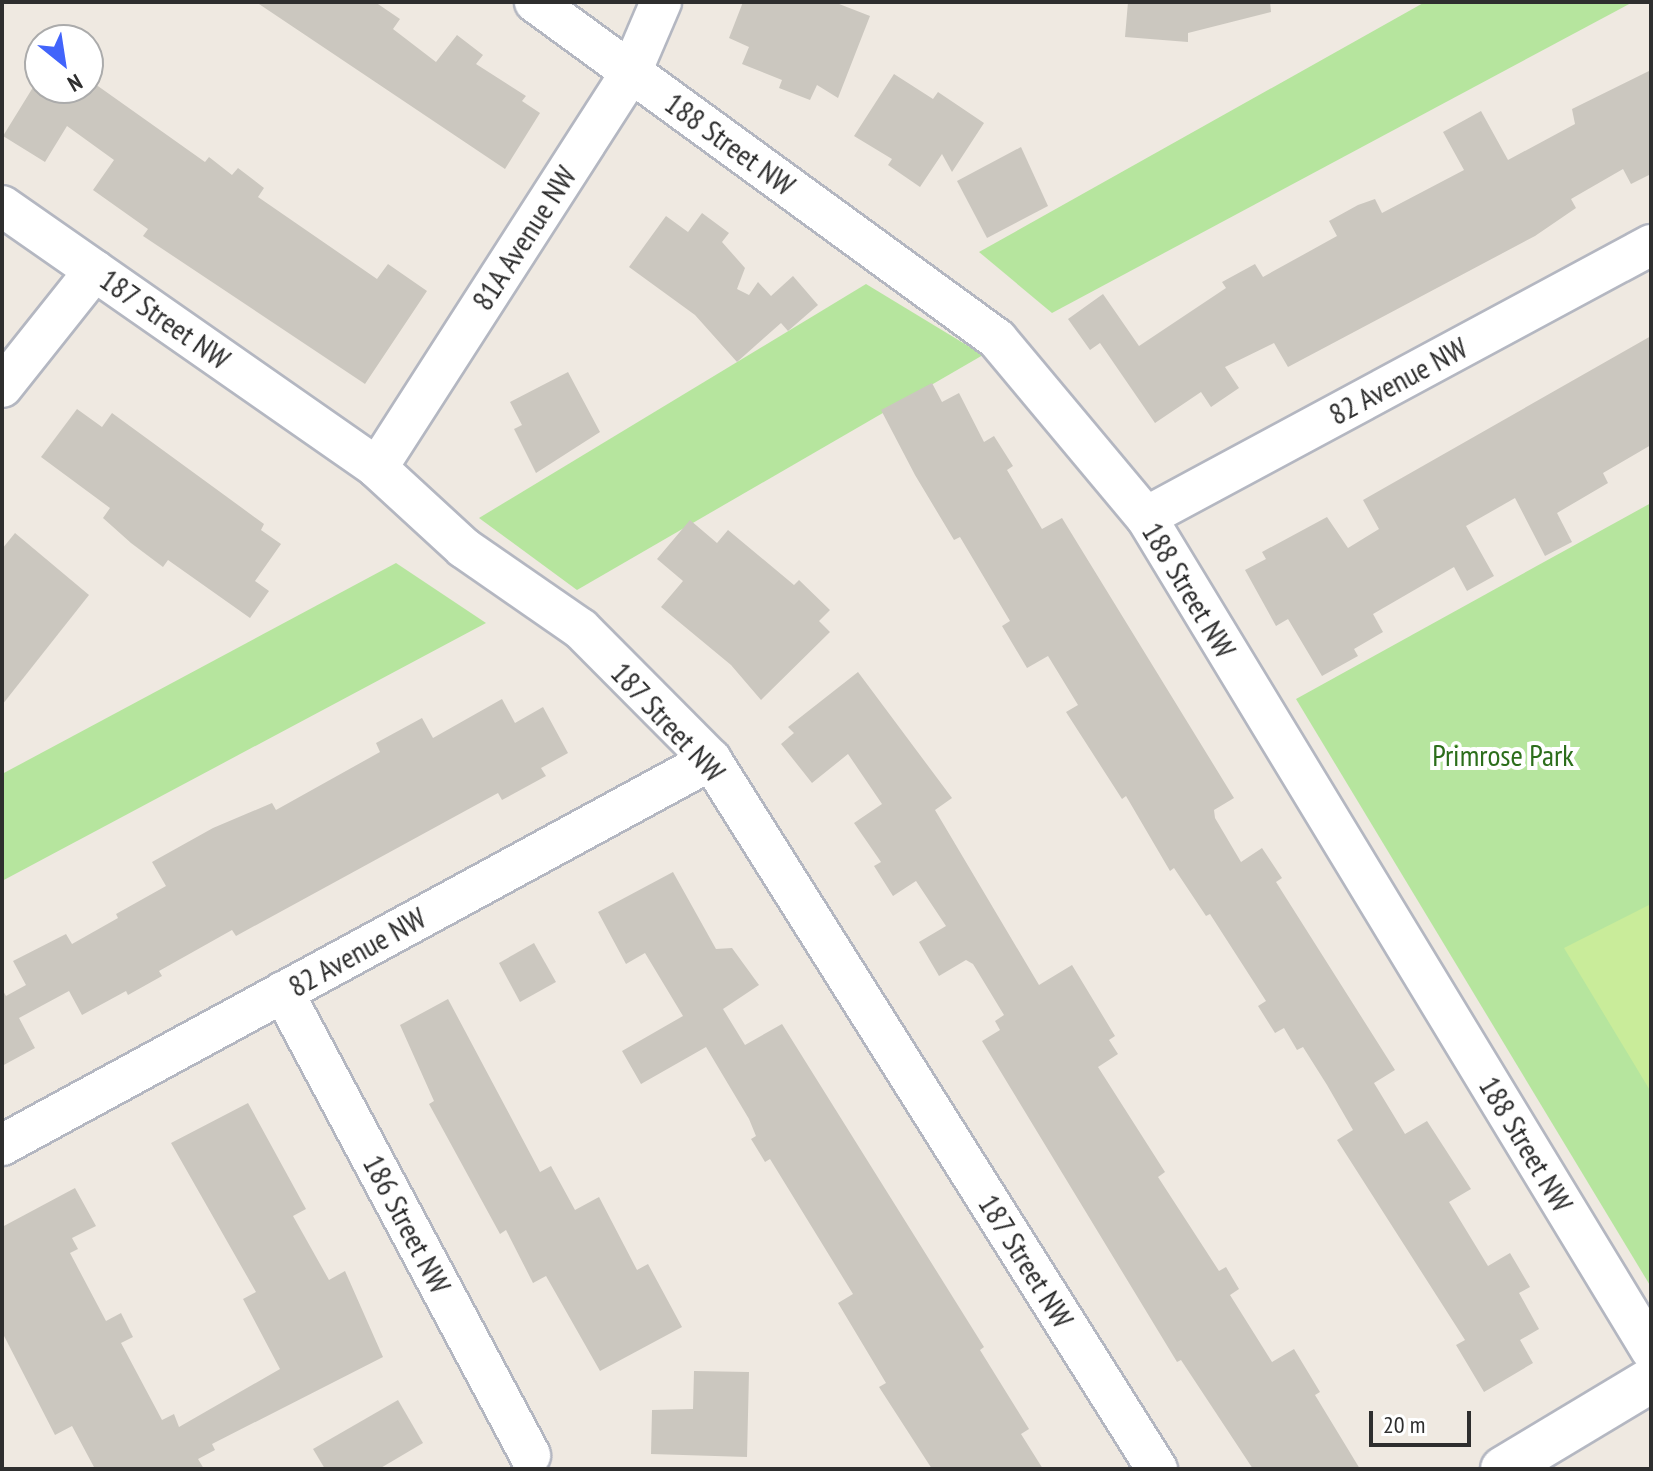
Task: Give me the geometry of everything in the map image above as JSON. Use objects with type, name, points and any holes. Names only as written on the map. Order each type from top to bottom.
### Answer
[{"type":"street","name":"188 Street NW","points":[[535,2],[997,339],[1146,517],[1651,1350]]},
{"type":"street","name":"81A Avenue NW","points":[[377,468],[631,72],[661,2]]},
{"type":"street","name":"187 Street NW","points":[[2,206],[377,468],[464,548],[581,629],[711,760],[1157,1469]]},
{"type":"street","name":"82 Avenue NW","points":[[1146,517],[1651,245]]},
{"type":"street","points":[[2,387],[95,270]]},
{"type":"street","name":"82 Avenue NW","points":[[2,1145],[711,760]]},
{"type":"street","name":"186 Street NW","points":[[283,992],[530,1455]]},
{"type":"street","points":[[1503,1469],[1651,1380]]},
{"type":"green space","points":[[1425,2],[1633,2],[1052,313],[979,252]]},
{"type":"green space","points":[[866,284],[983,355],[577,590],[479,518]]},
{"type":"green space","name":"Primrose Park","points":[[1651,503],[1651,1287],[1296,699]]},
{"type":"green space","points":[[396,563],[486,623],[2,881],[2,774]]},
{"type":"green space","points":[[1651,904],[1651,1092],[1564,948]]},
{"type":"building","points":[[256,2],[375,2],[400,19],[393,29],[436,62],[457,35],[483,55],[476,64],[526,96],[522,101],[540,113],[505,169]]},
{"type":"building","points":[[743,2],[834,2],[870,16],[838,98],[817,85],[810,100],[779,88],[782,80],[742,64],[749,47],[729,38]]},
{"type":"building","points":[[1128,2],[1270,2],[1271,12],[1188,33],[1188,42],[1125,37]]},
{"type":"building","points":[[1651,70],[1651,174],[1631,184],[1623,169],[1571,199],[1576,208],[1535,236],[1288,367],[1274,343],[1225,367],[1239,388],[1211,407],[1201,392],[1155,423],[1100,343],[1090,350],[1068,319],[1103,294],[1139,346],[1226,288],[1222,282],[1255,264],[1263,277],[1337,236],[1329,221],[1358,205],[1375,199],[1382,213],[1464,170],[1443,132],[1481,111],[1508,160],[1575,124],[1572,109]]},
{"type":"building","points":[[894,74],[933,99],[938,92],[984,123],[952,172],[942,154],[920,187],[888,165],[892,159],[854,136]]},
{"type":"building","points":[[104,90],[205,162],[209,157],[232,175],[238,168],[264,188],[258,197],[377,279],[388,264],[427,291],[365,384],[143,236],[148,229],[93,190],[114,160],[67,126],[45,162],[3,136],[24,102],[104,104]]},
{"type":"building","points":[[1021,147],[1048,206],[987,238],[957,181]]},
{"type":"building","points":[[702,213],[729,233],[722,242],[745,268],[737,289],[749,295],[758,282],[771,296],[793,276],[818,305],[788,331],[781,323],[737,362],[695,315],[629,267],[666,216],[688,232]]},
{"type":"building","points":[[1651,336],[1651,445],[1603,473],[1608,483],[1557,513],[1572,542],[1545,556],[1515,498],[1466,526],[1494,576],[1467,591],[1454,567],[1373,614],[1383,632],[1354,649],[1358,656],[1322,676],[1288,619],[1276,626],[1245,570],[1266,559],[1262,552],[1327,517],[1348,548],[1379,529],[1363,500]]},
{"type":"building","points":[[568,372],[600,432],[536,473],[514,429],[522,425],[510,402]]},
{"type":"building","points":[[932,383],[942,402],[959,393],[984,442],[994,436],[1013,466],[1007,470],[1042,529],[1062,518],[1234,798],[1214,810],[1215,818],[1241,862],[1262,848],[1282,878],[1276,882],[1395,1070],[1374,1083],[1405,1134],[1427,1121],[1471,1189],[1449,1202],[1488,1266],[1510,1253],[1530,1287],[1519,1293],[1539,1329],[1520,1340],[1533,1363],[1484,1392],[1456,1345],[1465,1340],[1337,1140],[1353,1130],[1327,1085],[1303,1047],[1297,1050],[1284,1028],[1275,1033],[1258,1006],[1266,1001],[1210,914],[1206,916],[1174,868],[1170,871],[1126,796],[1122,799],[1066,712],[1078,705],[1048,656],[1027,668],[1002,626],[1010,621],[960,537],[954,540],[915,475],[881,410]]},
{"type":"building","points":[[77,409],[102,427],[112,413],[264,524],[261,530],[281,544],[255,581],[269,591],[250,618],[168,560],[163,567],[131,543],[103,518],[110,508],[41,457]]},
{"type":"building","points":[[690,520],[717,543],[728,530],[794,585],[799,580],[830,610],[819,621],[830,632],[761,700],[731,665],[661,607],[683,581],[657,559]]},
{"type":"building","points":[[15,533],[89,595],[2,705],[2,549]]},
{"type":"building","points":[[858,672],[952,798],[935,810],[1039,985],[1072,965],[1115,1036],[1109,1040],[1118,1054],[1098,1067],[1165,1172],[1158,1177],[1219,1271],[1226,1267],[1239,1289],[1230,1295],[1272,1362],[1294,1349],[1320,1392],[1315,1395],[1360,1469],[1253,1469],[1181,1360],[1177,1362],[982,1041],[1000,1030],[995,1021],[1004,1015],[973,964],[966,960],[939,976],[919,942],[946,926],[916,881],[893,896],[874,866],[881,862],[854,823],[882,804],[848,754],[812,783],[781,744],[794,733],[788,727]]},
{"type":"building","points":[[502,699],[515,723],[543,707],[568,753],[541,768],[546,776],[502,800],[498,793],[236,936],[232,930],[159,971],[162,976],[128,995],[126,991],[82,1015],[69,991],[19,1018],[35,1048],[2,1066],[2,989],[6,996],[26,985],[13,961],[66,934],[72,944],[118,918],[116,914],[166,886],[152,862],[213,828],[272,803],[276,810],[380,752],[376,743],[422,718],[433,738]]},
{"type":"building","points":[[673,872],[716,949],[732,948],[759,985],[723,1009],[745,1045],[782,1024],[984,1347],[980,1350],[1029,1429],[1021,1434],[1043,1469],[932,1469],[879,1387],[886,1383],[838,1303],[853,1294],[770,1159],[765,1162],[751,1139],[756,1136],[749,1119],[706,1047],[641,1084],[622,1051],[683,1016],[645,953],[626,964],[598,912]]},
{"type":"building","points":[[534,943],[556,982],[520,1002],[499,963]]},
{"type":"building","points":[[448,999],[540,1172],[551,1166],[575,1210],[599,1197],[637,1270],[648,1264],[682,1327],[600,1371],[546,1276],[533,1283],[506,1230],[500,1234],[429,1104],[434,1101],[400,1025]]},
{"type":"building","points":[[248,1103],[306,1209],[293,1216],[329,1280],[345,1271],[383,1357],[212,1444],[215,1450],[198,1459],[204,1469],[95,1469],[72,1426],[55,1435],[2,1332],[2,1227],[75,1188],[96,1226],[72,1238],[78,1249],[70,1253],[106,1321],[121,1313],[133,1337],[121,1343],[162,1420],[174,1414],[179,1427],[280,1369],[243,1299],[256,1292],[171,1143]]},
{"type":"building","points":[[694,1371],[749,1372],[747,1457],[651,1454],[652,1410],[693,1409]]},
{"type":"building","points":[[398,1400],[423,1443],[379,1469],[325,1469],[313,1449]]}]
